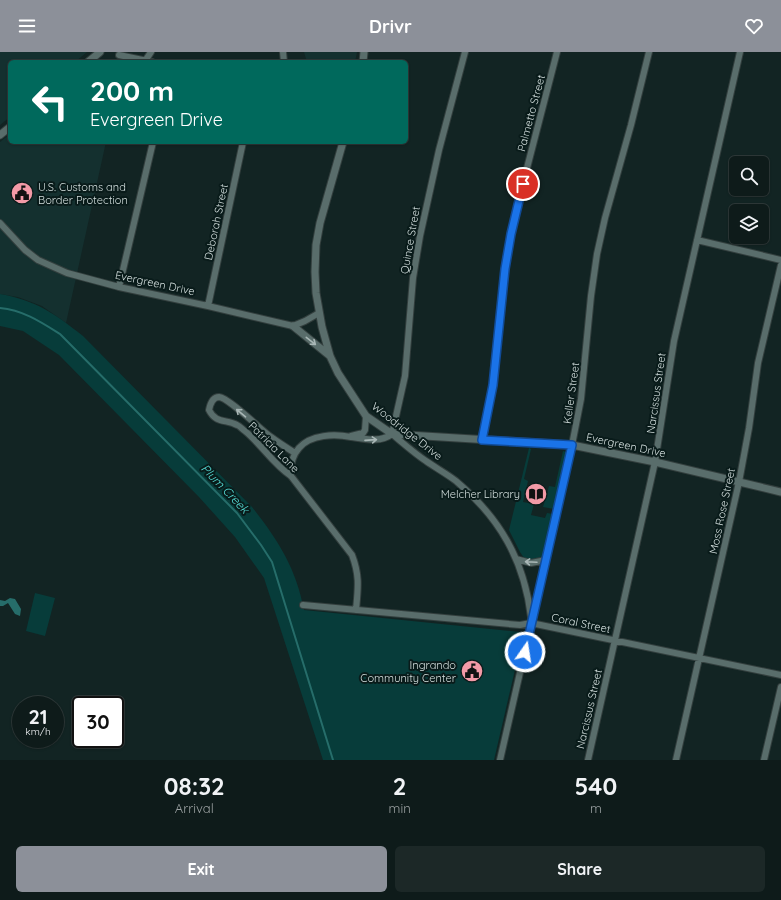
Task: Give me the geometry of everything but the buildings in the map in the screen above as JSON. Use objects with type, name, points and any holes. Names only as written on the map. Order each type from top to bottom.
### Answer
[{"type":"street","points":[[90,60],[100,52]]},
{"type":"street","name":"Quince Street","points":[[392,434],[405,376],[413,285],[420,236],[439,150],[465,52]]},
{"type":"street","name":"Palmetto Street","points":[[482,440],[493,385],[505,269],[511,234],[557,52]]},
{"type":"street","name":"Keller Street","points":[[500,760],[572,445],[581,399],[591,296],[597,254],[605,218],[631,125],[649,52]]},
{"type":"street","name":"Narcissus Street","points":[[588,760],[656,462],[674,341],[740,52]]},
{"type":"street","points":[[119,55],[143,60]]},
{"type":"street","points":[[0,135],[8,129]]},
{"type":"street","points":[[119,287],[153,144]]},
{"type":"street","name":"Deborah Street","points":[[208,306],[244,144]]},
{"type":"street","name":"Woodridge Drive","points":[[342,144],[320,223],[316,245],[315,272],[319,313],[330,356],[338,373],[366,416],[392,434],[425,461],[451,478],[475,498],[492,518],[508,541],[516,559],[528,596],[532,623]]},
{"type":"street","name":"Evergreen Drive","points":[[0,222],[25,250],[38,260],[67,273],[119,287],[293,326]]},
{"type":"street","points":[[697,240],[781,260]]},
{"type":"street","name":"Moss Rose Street","points":[[676,760],[739,482],[750,428],[758,363],[781,265]]},
{"type":"street","points":[[319,313],[293,326],[330,356]]},
{"type":"street","name":"Patricia Lane","points":[[295,452],[272,438],[230,402],[220,397],[215,398],[210,403],[209,410],[212,416],[222,421],[238,425],[250,435],[281,470],[291,476],[352,555],[356,565],[359,582],[356,610]]},
{"type":"street","points":[[291,476],[291,463],[295,452],[304,442],[319,436],[350,436],[363,433],[365,430],[366,416]]},
{"type":"street","points":[[350,436],[366,440],[386,438],[392,434]]},
{"type":"street","name":"Evergreen Drive","points":[[392,434],[572,445],[656,462],[781,492]]},
{"type":"street","points":[[516,559],[531,563],[546,560]]},
{"type":"street","name":"Coral Street","points":[[303,605],[520,625],[532,623],[781,675]]},
{"type":"street","points":[[764,760],[781,687]]},
{"type":"shaded area","points":[[0,52],[87,52],[77,60],[8,60],[8,119],[0,125]]},
{"type":"shaded area","points":[[304,52],[357,52],[355,60],[306,60]]},
{"type":"shaded area","points":[[8,136],[8,144],[106,144],[66,323],[42,306],[18,297],[0,294],[0,142]]},
{"type":"shaded area","points":[[0,294],[35,304],[54,314],[83,336],[252,507],[270,531],[285,555],[301,595],[304,610],[521,632],[523,635],[494,760],[323,760],[264,578],[235,537],[199,497],[59,355],[23,331],[0,326]]},
{"type":"shaded area","points":[[529,448],[531,449],[524,479],[528,481],[523,502],[534,504],[531,515],[545,518],[547,513],[553,514],[544,553],[542,557],[536,560],[524,558],[509,530]]},
{"type":"shaded area","points":[[563,451],[567,454],[554,509],[543,507],[549,486],[555,487]]},
{"type":"shaded area","points":[[35,593],[55,598],[45,636],[26,631]]},
{"type":"shaded area","points":[[10,598],[15,599],[21,609],[20,616],[15,614],[8,603],[0,606],[0,600],[5,601]]},
{"type":"waterway","name":"Plum Creek","points":[[0,308],[24,314],[60,334],[237,513],[261,545],[272,562],[333,760]]},
{"type":"place","name":"U.S. Customs and Border Protection","points":[[22,193]]},
{"type":"place","name":"Melcher Library","points":[[536,494]]},
{"type":"place","name":"Ingrando Community Center","points":[[472,671]]},
{"type":"route","points":[[523,184],[511,234],[505,269],[493,385],[482,440],[572,445],[525,652]]}]
